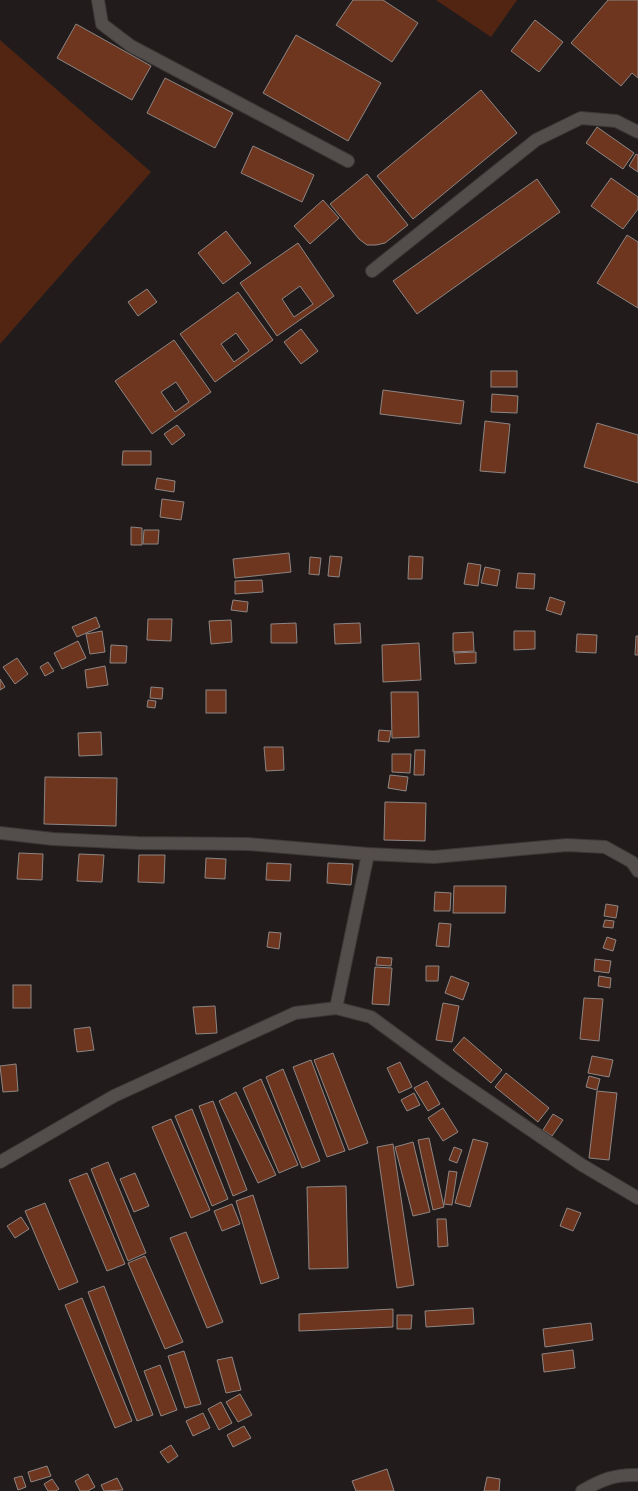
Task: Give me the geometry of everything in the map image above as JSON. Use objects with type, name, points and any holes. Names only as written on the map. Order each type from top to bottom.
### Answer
[{"type":"street","points":[[98,0],[102,24],[131,46],[348,161]]},
{"type":"street","points":[[372,271],[536,140],[581,118],[616,121],[638,132]]},
{"type":"street","points":[[0,833],[53,839],[138,843],[248,844],[368,854],[434,857],[567,845],[606,847],[632,862],[638,871]]},
{"type":"street","points":[[336,1008],[368,854]]},
{"type":"street","points":[[0,1162],[114,1096],[281,1019],[295,1013],[336,1008],[371,1018],[446,1072],[576,1160],[638,1198]]},
{"type":"street","points":[[582,1491],[602,1480],[627,1474],[638,1475]]},
{"type":"shaded area","points":[[436,0],[517,0],[491,37]]},
{"type":"shaded area","points":[[0,40],[151,172],[0,344]]},
{"type":"building","points":[[353,0],[383,0],[418,23],[392,62],[336,25]]},
{"type":"building","points":[[608,0],[638,0],[638,78],[632,73],[621,86],[571,43]]},
{"type":"building","points":[[535,20],[563,42],[539,72],[511,51]]},
{"type":"building","points":[[76,24],[151,66],[132,100],[57,58]]},
{"type":"building","points":[[296,35],[381,83],[348,141],[263,93]]},
{"type":"building","points":[[165,78],[233,113],[215,148],[147,113]]},
{"type":"building","points":[[481,90],[517,133],[413,219],[377,176]]},
{"type":"building","points":[[597,127],[634,153],[623,169],[586,143]]},
{"type":"building","points":[[253,146],[314,175],[302,202],[241,173]]},
{"type":"building","points":[[636,154],[638,155],[638,172],[629,166]]},
{"type":"building","points":[[367,174],[408,225],[385,243],[376,245],[367,245],[359,239],[330,204]]},
{"type":"building","points":[[611,178],[638,197],[638,209],[623,229],[591,206]]},
{"type":"building","points":[[537,179],[560,212],[417,314],[393,281]]},
{"type":"building","points":[[323,200],[339,218],[310,244],[294,226]]},
{"type":"building","points":[[226,231],[251,263],[223,284],[198,253]]},
{"type":"building","points":[[627,235],[638,242],[638,308],[597,283]]},
{"type":"building","points":[[298,243],[334,296],[277,336],[240,283]],"holes":[[[300,286],[313,304],[294,317],[282,299]]]},
{"type":"building","points":[[147,289],[157,302],[138,316],[128,302]]},
{"type":"building","points":[[238,292],[273,340],[215,382],[180,334]],"holes":[[[236,333],[249,351],[234,362],[221,344]]]},
{"type":"building","points":[[301,329],[318,351],[301,364],[284,342]]},
{"type":"building","points":[[174,340],[211,392],[152,434],[115,381]],"holes":[[[176,382],[189,402],[175,412],[161,392]]]},
{"type":"building","points":[[491,371],[517,371],[517,387],[491,387]]},
{"type":"building","points":[[383,390],[464,401],[461,424],[380,414]]},
{"type":"building","points":[[492,394],[518,396],[517,413],[491,412]]},
{"type":"building","points":[[485,421],[510,424],[505,473],[480,471]]},
{"type":"building","points":[[597,423],[638,435],[638,483],[584,467]]},
{"type":"building","points":[[177,425],[185,435],[172,445],[164,434]]},
{"type":"building","points":[[123,451],[151,451],[151,465],[122,465]]},
{"type":"building","points":[[157,478],[175,481],[174,492],[155,489]]},
{"type":"building","points":[[162,499],[184,502],[181,520],[160,517]]},
{"type":"building","points":[[131,527],[142,528],[142,545],[131,545]]},
{"type":"building","points":[[144,530],[159,530],[158,544],[143,544]]},
{"type":"building","points":[[289,553],[291,572],[235,578],[233,559]]},
{"type":"building","points":[[330,556],[342,557],[339,577],[328,576]]},
{"type":"building","points":[[409,556],[423,557],[422,579],[408,579]]},
{"type":"building","points":[[310,557],[321,558],[319,575],[309,574]]},
{"type":"building","points":[[468,563],[481,565],[478,586],[464,584]]},
{"type":"building","points":[[485,567],[500,570],[497,586],[481,583]]},
{"type":"building","points":[[518,573],[535,574],[534,589],[516,588]]},
{"type":"building","points":[[262,580],[263,592],[235,594],[235,581]]},
{"type":"building","points":[[550,597],[565,602],[561,615],[546,610]]},
{"type":"building","points":[[233,600],[248,602],[247,612],[231,610]]},
{"type":"building","points":[[96,617],[100,627],[77,637],[72,627]]},
{"type":"building","points":[[148,619],[172,619],[171,641],[147,640]]},
{"type":"building","points":[[231,620],[232,642],[211,644],[209,621]]},
{"type":"building","points":[[296,623],[297,643],[271,643],[271,624]]},
{"type":"building","points":[[360,623],[361,643],[335,644],[334,624]]},
{"type":"building","points":[[102,631],[105,652],[90,654],[86,634]]},
{"type":"building","points":[[514,631],[535,631],[535,649],[514,650]]},
{"type":"building","points":[[473,632],[474,651],[453,652],[453,633]]},
{"type":"building","points":[[577,634],[597,635],[596,653],[576,652]]},
{"type":"building","points":[[636,636],[638,636],[638,655],[635,655]]},
{"type":"building","points":[[78,641],[86,658],[62,669],[54,653]]},
{"type":"building","points":[[419,643],[421,680],[383,682],[382,645]]},
{"type":"building","points":[[111,645],[127,646],[126,663],[110,663]]},
{"type":"building","points":[[476,652],[476,663],[455,664],[454,653]]},
{"type":"building","points":[[17,658],[28,674],[15,684],[3,667]]},
{"type":"building","points":[[48,662],[54,671],[45,676],[40,667]]},
{"type":"building","points":[[105,666],[108,685],[87,688],[85,670]]},
{"type":"building","points":[[0,679],[5,687],[0,690]]},
{"type":"building","points":[[151,687],[163,688],[162,699],[150,698]]},
{"type":"building","points":[[206,690],[226,690],[226,713],[206,713]]},
{"type":"building","points":[[391,692],[418,692],[419,737],[392,738]]},
{"type":"building","points":[[148,700],[156,701],[155,708],[147,707]]},
{"type":"building","points":[[379,730],[391,731],[389,742],[378,741]]},
{"type":"building","points":[[101,732],[102,755],[79,756],[78,733]]},
{"type":"building","points":[[264,747],[283,747],[284,770],[266,771]]},
{"type":"building","points":[[415,750],[425,750],[424,775],[414,775]]},
{"type":"building","points":[[392,754],[411,754],[410,773],[392,772]]},
{"type":"building","points":[[390,775],[408,777],[406,791],[388,788]]},
{"type":"building","points":[[45,777],[117,778],[116,826],[44,824]]},
{"type":"building","points":[[385,802],[426,803],[425,841],[384,840]]},
{"type":"building","points":[[19,853],[43,854],[42,880],[17,879]]},
{"type":"building","points":[[79,854],[104,855],[102,882],[77,881]]},
{"type":"building","points":[[139,855],[165,855],[164,883],[138,882]]},
{"type":"building","points":[[206,858],[226,859],[225,879],[205,878]]},
{"type":"building","points":[[267,863],[291,864],[290,881],[266,880]]},
{"type":"building","points":[[328,863],[353,864],[351,885],[327,883]]},
{"type":"building","points":[[454,886],[506,886],[505,913],[453,913]]},
{"type":"building","points":[[435,892],[451,893],[450,911],[434,911]]},
{"type":"building","points":[[606,904],[618,906],[616,918],[604,916]]},
{"type":"building","points":[[605,920],[614,921],[613,928],[603,927]]},
{"type":"building","points":[[439,923],[451,924],[449,947],[436,946]]},
{"type":"building","points":[[269,932],[281,933],[279,949],[267,947]]},
{"type":"building","points":[[607,937],[616,940],[613,951],[603,948]]},
{"type":"building","points":[[377,957],[392,958],[391,966],[376,965]]},
{"type":"building","points":[[595,959],[611,961],[609,973],[594,971]]},
{"type":"building","points":[[426,966],[439,966],[438,981],[426,981]]},
{"type":"building","points":[[375,967],[392,968],[389,1005],[372,1004]]},
{"type":"building","points":[[451,976],[469,983],[463,1000],[445,993]]},
{"type":"building","points":[[599,976],[611,978],[610,988],[598,986]]},
{"type":"building","points":[[13,985],[31,985],[31,1008],[13,1008]]},
{"type":"building","points":[[584,998],[603,999],[599,1041],[580,1039]]},
{"type":"building","points":[[443,1003],[459,1006],[452,1042],[436,1040]]},
{"type":"building","points":[[215,1006],[217,1033],[196,1034],[193,1007]]},
{"type":"building","points":[[90,1027],[94,1050],[77,1052],[74,1029]]},
{"type":"building","points":[[464,1037],[502,1070],[491,1083],[453,1050]]},
{"type":"building","points":[[333,1053],[368,1143],[349,1150],[314,1060]]},
{"type":"building","points":[[592,1056],[613,1060],[609,1077],[588,1073]]},
{"type":"building","points":[[311,1060],[345,1151],[327,1157],[293,1067]]},
{"type":"building","points":[[400,1062],[412,1087],[399,1093],[387,1068]]},
{"type":"building","points":[[16,1064],[18,1091],[3,1092],[0,1066]]},
{"type":"building","points":[[283,1069],[320,1161],[302,1168],[266,1077]]},
{"type":"building","points":[[506,1073],[549,1108],[538,1122],[495,1087]]},
{"type":"building","points":[[589,1076],[600,1079],[597,1090],[586,1087]]},
{"type":"building","points":[[261,1079],[298,1165],[279,1173],[243,1088]]},
{"type":"building","points":[[427,1081],[440,1104],[428,1111],[414,1088]]},
{"type":"building","points":[[597,1091],[617,1093],[609,1160],[589,1158]]},
{"type":"building","points":[[236,1092],[276,1175],[258,1183],[219,1101]]},
{"type":"building","points":[[414,1093],[420,1105],[407,1111],[401,1100]]},
{"type":"building","points":[[213,1101],[247,1190],[233,1196],[199,1106]]},
{"type":"building","points":[[443,1108],[458,1132],[443,1141],[428,1118]]},
{"type":"building","points":[[192,1109],[228,1199],[212,1206],[175,1116]]},
{"type":"building","points":[[553,1114],[563,1120],[552,1136],[543,1130]]},
{"type":"building","points":[[171,1119],[210,1210],[191,1218],[152,1127]]},
{"type":"building","points":[[429,1138],[444,1207],[433,1210],[418,1140]]},
{"type":"building","points":[[473,1139],[488,1143],[470,1207],[455,1203]]},
{"type":"building","points":[[413,1142],[430,1212],[413,1216],[395,1147]]},
{"type":"building","points":[[393,1144],[414,1285],[397,1288],[377,1147]]},
{"type":"building","points":[[454,1147],[462,1150],[457,1163],[449,1160]]},
{"type":"building","points":[[108,1162],[146,1253],[128,1261],[91,1169]]},
{"type":"building","points":[[449,1171],[457,1172],[452,1205],[444,1204]]},
{"type":"building","points":[[87,1173],[125,1264],[107,1271],[69,1180]]},
{"type":"building","points":[[135,1173],[149,1206],[134,1212],[120,1179]]},
{"type":"building","points":[[346,1186],[348,1268],[309,1269],[307,1187]]},
{"type":"building","points":[[253,1195],[279,1278],[261,1284],[236,1201]]},
{"type":"building","points":[[45,1203],[78,1282],[59,1290],[25,1211]]},
{"type":"building","points":[[232,1204],[240,1224],[222,1231],[214,1211]]},
{"type":"building","points":[[567,1208],[581,1213],[573,1231],[560,1226]]},
{"type":"building","points":[[21,1217],[29,1229],[15,1238],[7,1226]]},
{"type":"building","points":[[437,1219],[446,1219],[448,1246],[438,1247]]},
{"type":"building","points":[[186,1232],[223,1322],[207,1328],[170,1238]]},
{"type":"building","points":[[145,1256],[183,1342],[165,1349],[128,1263]]},
{"type":"building","points":[[104,1286],[153,1415],[137,1421],[88,1292]]},
{"type":"building","points":[[82,1298],[132,1421],[115,1428],[65,1305]]},
{"type":"building","points":[[473,1308],[474,1324],[426,1327],[425,1311]]},
{"type":"building","points":[[393,1309],[393,1327],[299,1331],[299,1314]]},
{"type":"building","points":[[397,1315],[412,1315],[411,1329],[397,1329]]},
{"type":"building","points":[[591,1323],[593,1340],[545,1347],[543,1329]]},
{"type":"building","points":[[573,1350],[575,1368],[544,1372],[542,1354]]},
{"type":"building","points":[[184,1351],[201,1404],[185,1408],[168,1356]]},
{"type":"building","points":[[232,1357],[241,1390],[226,1393],[217,1360]]},
{"type":"building","points":[[160,1365],[177,1410],[161,1416],[144,1371]]},
{"type":"building","points":[[240,1394],[252,1415],[238,1422],[226,1402]]},
{"type":"building","points":[[221,1402],[232,1423],[219,1430],[208,1409]]},
{"type":"building","points":[[203,1413],[210,1428],[193,1436],[186,1421]]},
{"type":"building","points":[[244,1426],[251,1438],[233,1447],[227,1435]]},
{"type":"building","points":[[171,1445],[178,1456],[168,1463],[160,1452]]},
{"type":"building","points":[[47,1466],[51,1476],[31,1482],[28,1472]]},
{"type":"building","points":[[387,1469],[394,1491],[356,1491],[352,1481]]},
{"type":"building","points":[[88,1474],[95,1487],[88,1491],[80,1491],[75,1481]]},
{"type":"building","points":[[22,1476],[26,1487],[18,1490],[14,1478]]},
{"type":"building","points":[[487,1477],[500,1479],[499,1491],[484,1491]]},
{"type":"building","points":[[117,1478],[123,1490],[104,1491],[101,1485]]},
{"type":"building","points":[[52,1479],[59,1489],[56,1491],[48,1491],[44,1484]]}]
